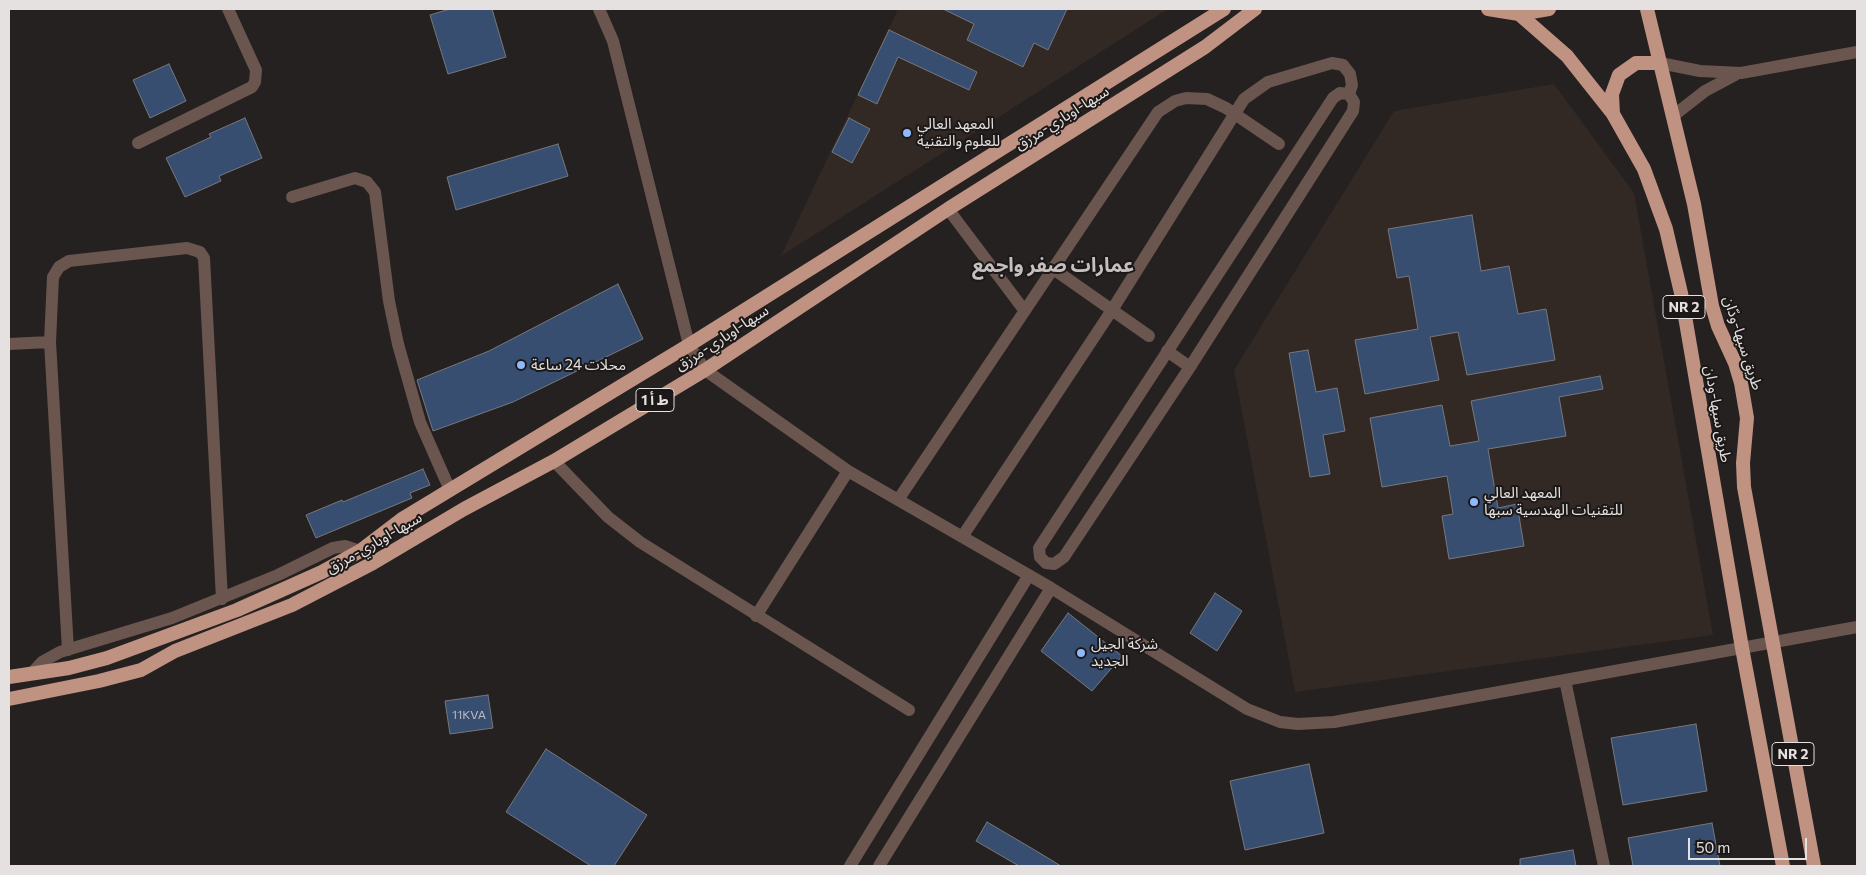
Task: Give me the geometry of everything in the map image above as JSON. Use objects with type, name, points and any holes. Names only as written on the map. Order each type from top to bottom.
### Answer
[{"type":"highway","name":"سبها-اوباري-مرزق","points":[[9,677],[69,668],[107,658],[280,592],[360,551],[402,519],[689,345],[1224,9]]},
{"type":"highway","name":"سبها-اوباري-مرزق","points":[[9,699],[99,681],[141,670],[175,651],[292,605],[373,563],[464,509],[554,461],[704,370],[948,209],[1206,47],[1255,9]]},
{"type":"highway","points":[[1488,9],[1519,14],[1550,9]]},
{"type":"highway","name":"طريق سبها-ودّان","points":[[1647,9],[1694,204],[1712,306],[1718,326],[1735,363],[1744,400],[1747,426],[1743,464],[1744,487],[1814,866]]},
{"type":"highway","name":"طريق سبها-ودان","points":[[1519,14],[1567,56],[1613,114],[1647,177],[1666,230],[1674,261],[1742,648],[1783,866]]},
{"type":"highway","points":[[1613,114],[1614,84],[1619,75],[1636,63],[1660,63]]},
{"type":"street","points":[[138,143],[248,92],[256,82],[256,70],[228,9]]},
{"type":"street","points":[[599,9],[613,41],[689,345],[704,370],[848,471],[1051,588],[1228,698],[1263,717],[1280,722],[1306,724],[1334,722],[1857,628]]},
{"type":"street","points":[[1660,63],[1700,71],[1741,73],[1857,52]]},
{"type":"street","points":[[962,537],[1112,310],[1244,99],[1268,82],[1332,63],[1343,65],[1350,74],[1352,85],[1349,94]]},
{"type":"street","points":[[1673,116],[1704,90],[1741,73]]},
{"type":"street","points":[[1340,93],[1349,94],[1354,102],[1352,111],[1190,367],[1062,560],[1054,564],[1046,563],[1040,556],[1039,548],[1333,98],[1340,93]]},
{"type":"street","points":[[898,500],[1158,112],[1175,101],[1196,98],[1217,102],[1279,144]]},
{"type":"street","points":[[292,197],[348,178],[362,179],[372,186],[378,206],[389,301],[398,344],[420,422],[450,490]]},
{"type":"street","points":[[948,209],[1024,310]]},
{"type":"street","points":[[68,650],[50,342],[52,283],[55,272],[64,264],[187,248],[200,252],[204,265],[222,599]]},
{"type":"street","points":[[1052,268],[1148,336]]},
{"type":"street","points":[[9,344],[50,342]]},
{"type":"street","points":[[1167,351],[1190,367]]},
{"type":"street","points":[[554,461],[598,507],[629,534],[756,616],[909,710]]},
{"type":"street","points":[[756,616],[848,471]]},
{"type":"street","points":[[30,674],[51,657],[68,650],[155,624],[222,599],[333,548],[345,546],[360,551]]},
{"type":"street","points":[[850,866],[1029,575]]},
{"type":"street","points":[[879,866],[1051,588]]},
{"type":"street","points":[[1565,680],[1604,866]]},
{"type":"street","points":[[888,807],[907,820]]},
{"type":"shaded area","name":"المعهد العالي للعلوم والتقنية","points":[[898,9],[1168,9],[781,256]]},
{"type":"shaded area","name":"المعهد العالي للتقنيات الهندسية سبها","points":[[1554,84],[1634,193],[1713,635],[1295,692],[1234,370],[1394,111]]},
{"type":"building","points":[[450,9],[492,9],[506,57],[448,74],[430,15]]},
{"type":"building","points":[[943,9],[1067,9],[1048,50],[1034,43],[1023,67],[967,40],[974,24]]},
{"type":"building","points":[[889,30],[977,72],[969,90],[898,57],[877,104],[858,95]]},
{"type":"building","points":[[169,64],[186,101],[150,118],[133,80]]},
{"type":"building","points":[[245,118],[262,158],[219,176],[221,181],[185,197],[166,158],[211,137],[209,134]]},
{"type":"building","points":[[849,118],[870,129],[852,163],[832,152]]},
{"type":"building","points":[[558,144],[568,176],[456,210],[447,177]]},
{"type":"building","points":[[1472,215],[1481,271],[1509,266],[1518,314],[1546,309],[1555,360],[1467,375],[1458,332],[1430,337],[1439,380],[1365,394],[1355,340],[1418,329],[1409,276],[1397,278],[1388,229]]},
{"type":"building","name":"محلات 24 ساعة","points":[[618,284],[643,339],[513,402],[433,431],[417,380],[489,351]]},
{"type":"building","points":[[1308,350],[1316,392],[1337,388],[1345,431],[1323,435],[1330,474],[1310,477],[1289,353]]},
{"type":"building","points":[[1600,376],[1603,389],[1559,397],[1566,436],[1488,449],[1498,508],[1517,504],[1524,546],[1449,559],[1442,516],[1453,514],[1447,476],[1382,487],[1370,418],[1442,405],[1450,446],[1479,441],[1471,401]]},
{"type":"building","points":[[423,469],[430,485],[410,493],[412,498],[316,538],[306,515]]},
{"type":"building","points":[[1215,593],[1242,611],[1217,651],[1190,633]]},
{"type":"building","name":"شركة الجيل الجديد","points":[[1068,613],[1122,656],[1092,691],[1041,651]]},
{"type":"building","points":[[488,695],[493,728],[450,734],[445,701]]},
{"type":"building","points":[[1696,724],[1707,791],[1623,805],[1611,738]]},
{"type":"building","points":[[546,749],[647,815],[614,866],[591,866],[506,812]]},
{"type":"building","points":[[1309,764],[1324,833],[1245,850],[1230,781]]},
{"type":"building","points":[[987,822],[1061,866],[1019,866],[976,841]]},
{"type":"building","points":[[1712,823],[1720,866],[1633,866],[1628,838]]},
{"type":"building","points":[[1573,850],[1576,866],[1520,866],[1520,859]]},
{"type":"place","name":"المعهد العالي للعلوم والتقنية","points":[[907,133]]},
{"type":"place","name":"محلات 24 ساعة","points":[[521,365]]},
{"type":"place","name":"المعهد العالي للتقنيات الهندسية سبها","points":[[1474,502]]},
{"type":"place","name":"شركة الجيل الجديد","points":[[1081,653]]},
{"type":"district","name":"عمارات صفر واجمع","points":[[1053,265]]}]
